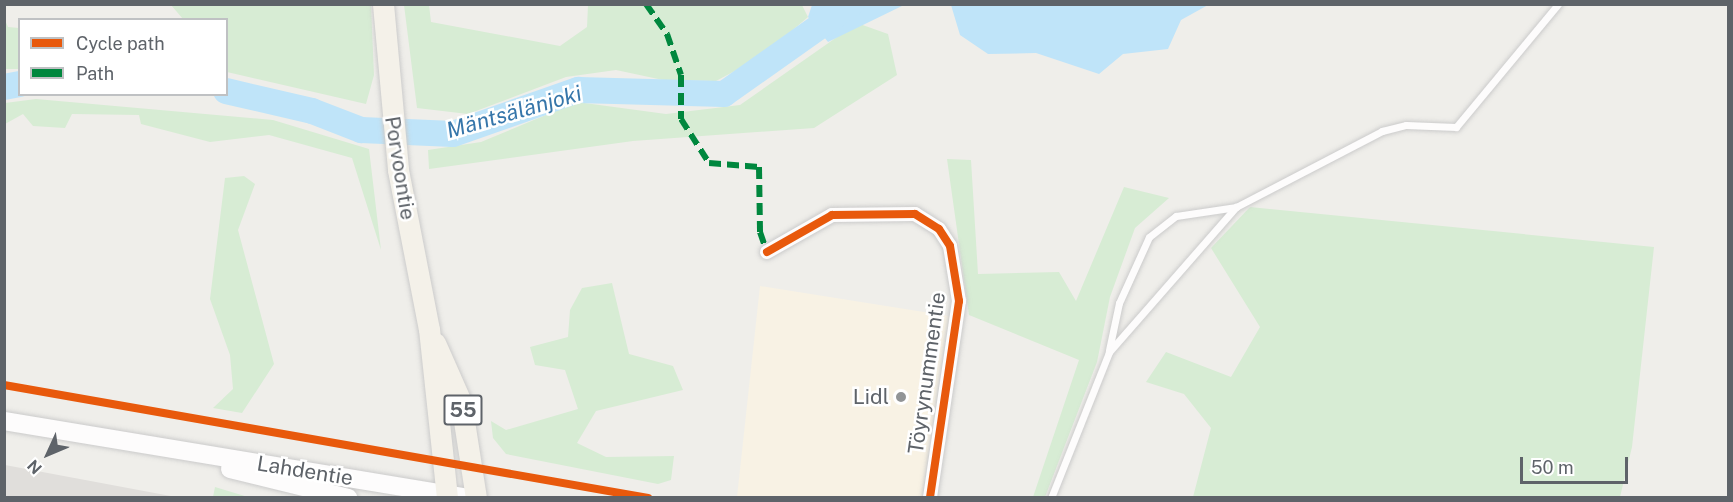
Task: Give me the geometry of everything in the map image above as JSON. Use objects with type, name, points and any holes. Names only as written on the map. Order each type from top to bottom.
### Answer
[{"type":"main road","name":"Porvoontie","points":[[383,4],[388,85],[398,170],[429,329],[447,496]]},
{"type":"main road","name":"Porvoontie","points":[[429,329],[461,402],[476,498]]},
{"type":"main road","name":"Lahdentie","points":[[4,421],[176,453],[470,498]]},
{"type":"main road","name":"Lahdentie","points":[[176,453],[348,498]]},
{"type":"street","name":"Töyrynummentie","points":[[767,252],[831,215],[915,214],[939,229],[950,246],[959,301],[930,498]]},
{"type":"lane","points":[[1050,498],[1109,352],[1119,303],[1149,237],[1176,216],[1236,207],[1382,131],[1406,125],[1456,127],[1558,4]]},
{"type":"lane","points":[[1109,352],[1236,207]]},
{"type":"shaded area","points":[[760,286],[949,316],[922,497],[737,497]]},
{"type":"shaded area","points":[[5,465],[176,497],[5,497]]},
{"type":"green space","points":[[171,5],[371,5],[374,75],[366,104],[228,72],[228,18],[182,18]]},
{"type":"green space","points":[[404,5],[429,5],[431,22],[560,46],[587,27],[588,5],[802,5],[808,17],[761,57],[716,81],[663,80],[616,70],[566,77],[468,114],[417,108]]},
{"type":"green space","points":[[5,20],[8,27],[18,28],[18,69],[5,69]]},
{"type":"green space","points":[[857,23],[888,34],[897,75],[814,128],[633,141],[429,169],[428,150],[481,142],[577,102],[666,114],[740,105]]},
{"type":"green space","points":[[36,99],[273,120],[369,149],[381,250],[352,158],[269,135],[210,142],[141,124],[139,115],[72,114],[65,128],[33,126],[23,114],[5,124],[5,103]]},
{"type":"green space","points":[[947,159],[971,160],[978,274],[1059,272],[1076,301],[1124,187],[1169,198],[1135,228],[1110,297],[1097,362],[1045,497],[1033,497],[1079,360],[969,315]]},
{"type":"green space","points":[[244,176],[255,184],[238,230],[274,364],[242,413],[213,408],[233,389],[230,355],[210,299],[225,178]]},
{"type":"green space","points":[[1250,207],[1654,247],[1632,447],[1620,497],[1193,497],[1211,428],[1184,394],[1146,382],[1166,352],[1231,377],[1260,327],[1211,248]]},
{"type":"green space","points":[[612,283],[629,354],[673,366],[683,390],[596,411],[577,443],[606,457],[674,456],[671,480],[658,484],[506,454],[493,438],[491,421],[506,430],[578,409],[565,370],[535,365],[530,347],[568,337],[570,310],[582,288]]},
{"type":"green space","points":[[215,487],[248,497],[213,497]]},
{"type":"water","points":[[812,4],[904,5],[828,42],[808,17]]},
{"type":"water","points":[[951,4],[1208,5],[1181,20],[1168,49],[1123,54],[1099,74],[1036,53],[988,54],[960,35]]},
{"type":"waterway","name":"Mäntsälänjoki","points":[[228,91],[312,111],[361,130],[453,134],[578,90],[724,94],[851,4]]},
{"type":"waterway","name":"Mäntsälänjoki","points":[[4,87],[18,84]]},
{"type":"marked path","points":[[646,4],[667,34],[681,75],[681,119],[709,163],[759,167],[760,232],[767,252]]},
{"type":"cycle path","points":[[767,252],[832,215],[915,214],[939,229],[950,246],[959,301],[930,498]]},
{"type":"cycle path","points":[[4,385],[648,498]]},
{"type":"place","name":"Lidl","points":[[901,397]]}]
